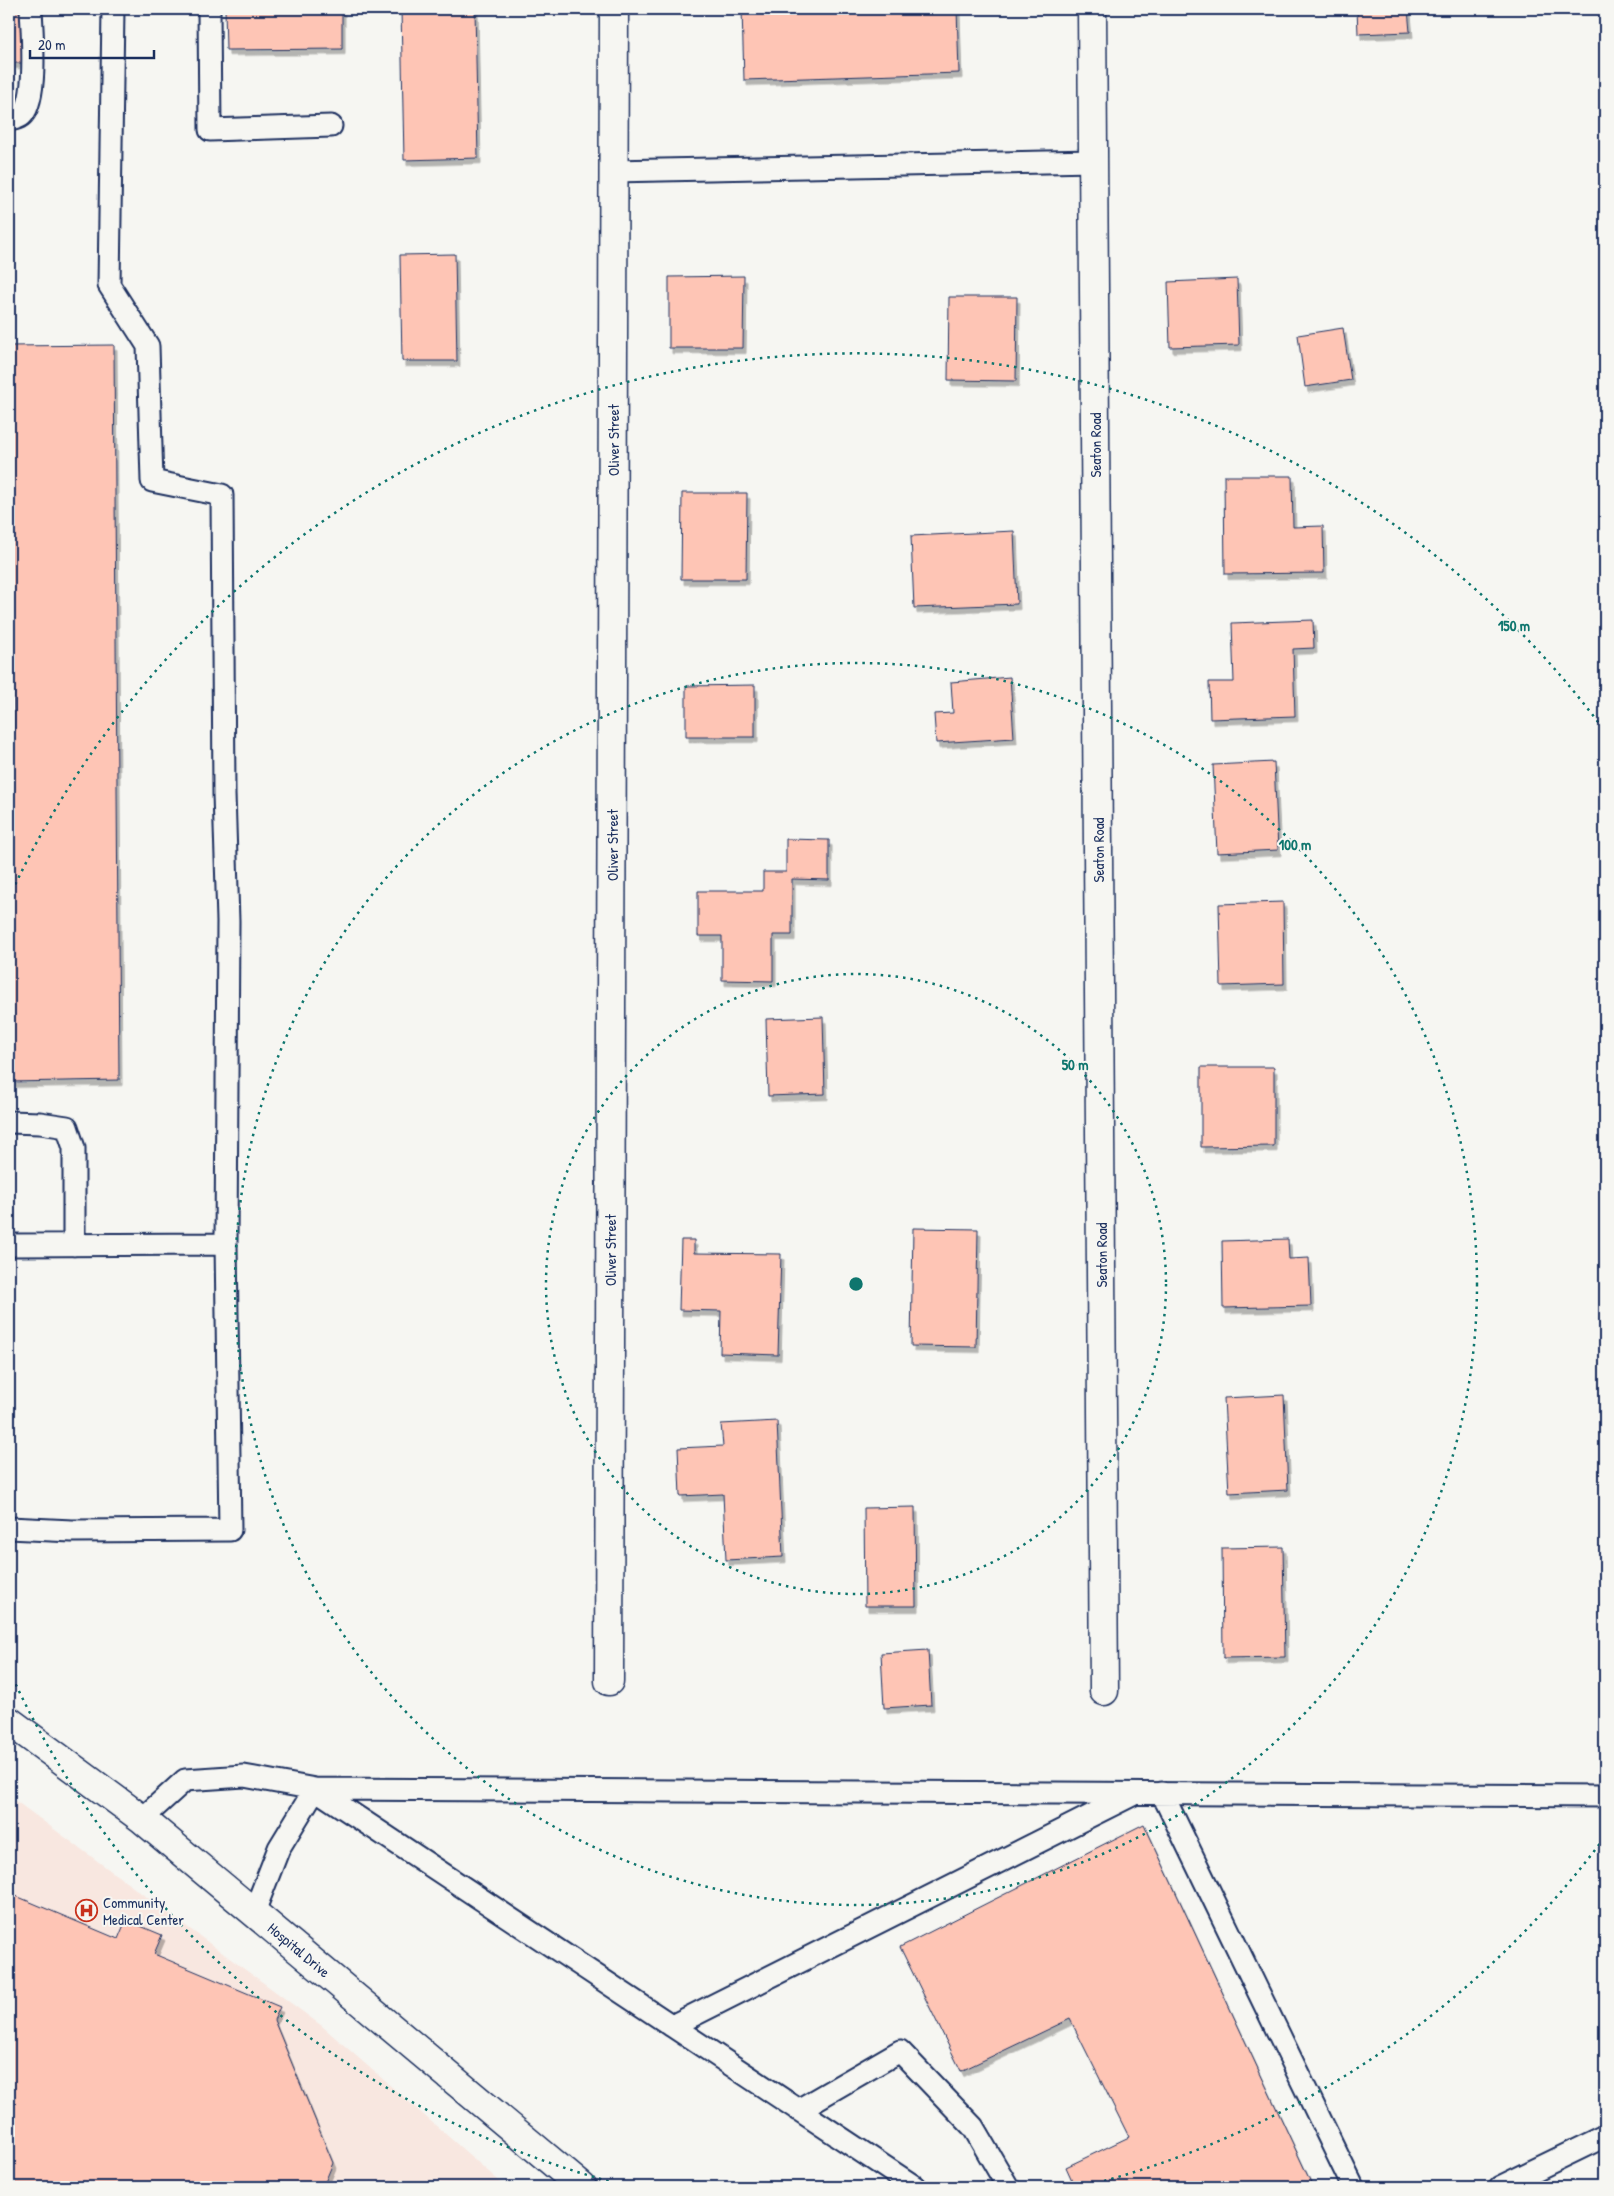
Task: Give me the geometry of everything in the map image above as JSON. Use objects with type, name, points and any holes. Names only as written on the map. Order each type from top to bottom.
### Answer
[{"type":"street","name":"Oliver Street","points":[[609,1681],[614,9]]},
{"type":"street","name":"Seaton Road","points":[[1092,9],[1104,1691]]},
{"type":"street","name":"Hospital Drive","points":[[9,1721],[142,1819],[582,2187]]},
{"type":"lane","points":[[9,120],[22,116],[28,106],[33,62],[31,9]]},
{"type":"lane","points":[[9,1528],[72,1531],[230,1530],[226,1244],[228,921],[224,794],[222,495],[152,481],[148,346],[109,285],[112,9]]},
{"type":"lane","points":[[209,9],[210,130],[331,126]]},
{"type":"lane","points":[[614,171],[1093,161]]},
{"type":"lane","points":[[9,1122],[40,1123],[67,1127],[74,1148],[74,1245]]},
{"type":"lane","points":[[9,1245],[226,1244]]},
{"type":"lane","points":[[142,1819],[185,1780],[244,1776],[315,1789],[1605,1796]]},
{"type":"lane","points":[[254,1912],[280,1848],[315,1789]]},
{"type":"lane","points":[[315,1789],[915,2187]]},
{"type":"lane","points":[[1162,1793],[1353,2187]]},
{"type":"lane","points":[[672,2026],[1135,1794]]},
{"type":"lane","points":[[798,2110],[900,2051],[973,2127],[1008,2187]]},
{"type":"lane","points":[[1500,2187],[1605,2136]]},
{"type":"shaded area","name":"Community Medical Center","points":[[9,1796],[322,2026],[506,2187],[9,2187]]},
{"type":"building","points":[[9,9],[22,9],[22,63],[9,63]]},
{"type":"building","points":[[225,9],[342,9],[342,49],[226,50]]},
{"type":"building","points":[[401,9],[475,9],[478,158],[404,160]]},
{"type":"building","points":[[742,9],[957,9],[959,73],[744,80]]},
{"type":"building","points":[[1357,9],[1408,9],[1410,32],[1358,34]]},
{"type":"building","points":[[455,254],[457,361],[402,361],[400,255]]},
{"type":"building","points":[[744,276],[743,348],[669,348],[669,277]]},
{"type":"building","points":[[1237,279],[1239,345],[1170,347],[1168,282]]},
{"type":"building","points":[[949,297],[1017,297],[1016,381],[948,380]]},
{"type":"building","points":[[1343,328],[1351,380],[1305,387],[1298,335]]},
{"type":"building","points":[[114,345],[119,1080],[9,1082],[9,734],[14,734],[13,627],[9,628],[9,573],[11,573],[9,346]]},
{"type":"building","points":[[1224,476],[1292,476],[1293,527],[1323,526],[1324,573],[1225,574]]},
{"type":"building","points":[[682,493],[747,493],[746,579],[681,579]]},
{"type":"building","points":[[1014,531],[1017,604],[914,608],[911,536]]},
{"type":"building","points":[[1313,620],[1314,648],[1293,649],[1295,716],[1210,719],[1209,682],[1234,682],[1232,623]]},
{"type":"building","points":[[1010,677],[1014,738],[936,743],[934,714],[953,713],[951,682]]},
{"type":"building","points":[[755,685],[755,737],[686,737],[686,686]]},
{"type":"building","points":[[1274,762],[1278,850],[1217,853],[1213,765]]},
{"type":"building","points":[[786,839],[829,840],[829,880],[792,879],[792,935],[773,935],[773,981],[722,980],[722,936],[698,936],[698,891],[763,891],[763,872],[786,872]]},
{"type":"building","points":[[1283,902],[1284,984],[1221,986],[1219,904]]},
{"type":"building","points":[[823,1017],[825,1094],[768,1096],[766,1019]]},
{"type":"building","points":[[1201,1067],[1274,1067],[1274,1146],[1201,1147]]},
{"type":"building","points":[[913,1228],[978,1229],[976,1347],[911,1346]]},
{"type":"building","points":[[1288,1239],[1289,1259],[1309,1258],[1311,1306],[1223,1308],[1222,1241]]},
{"type":"building","points":[[681,1240],[694,1240],[694,1253],[781,1254],[778,1355],[720,1353],[721,1311],[679,1310]]},
{"type":"building","points":[[1284,1395],[1288,1490],[1229,1493],[1224,1398]]},
{"type":"building","points":[[777,1421],[783,1557],[726,1560],[723,1494],[680,1496],[678,1448],[723,1446],[721,1424]]},
{"type":"building","points":[[915,1507],[916,1606],[865,1606],[864,1508]]},
{"type":"building","points":[[1283,1547],[1285,1657],[1223,1658],[1222,1548]]},
{"type":"building","points":[[928,1650],[931,1705],[884,1708],[881,1653]]},
{"type":"building","points":[[1144,1824],[1313,2187],[1075,2187],[1066,2167],[1129,2137],[1070,2019],[961,2071],[900,1947]]},
{"type":"building","name":"Community Medical Center","points":[[9,1893],[118,1939],[126,1920],[162,1935],[154,1954],[280,2007],[274,2020],[333,2163],[323,2187],[9,2187]]},
{"type":"place","name":"Community Medical Center","points":[[87,1911]]}]
